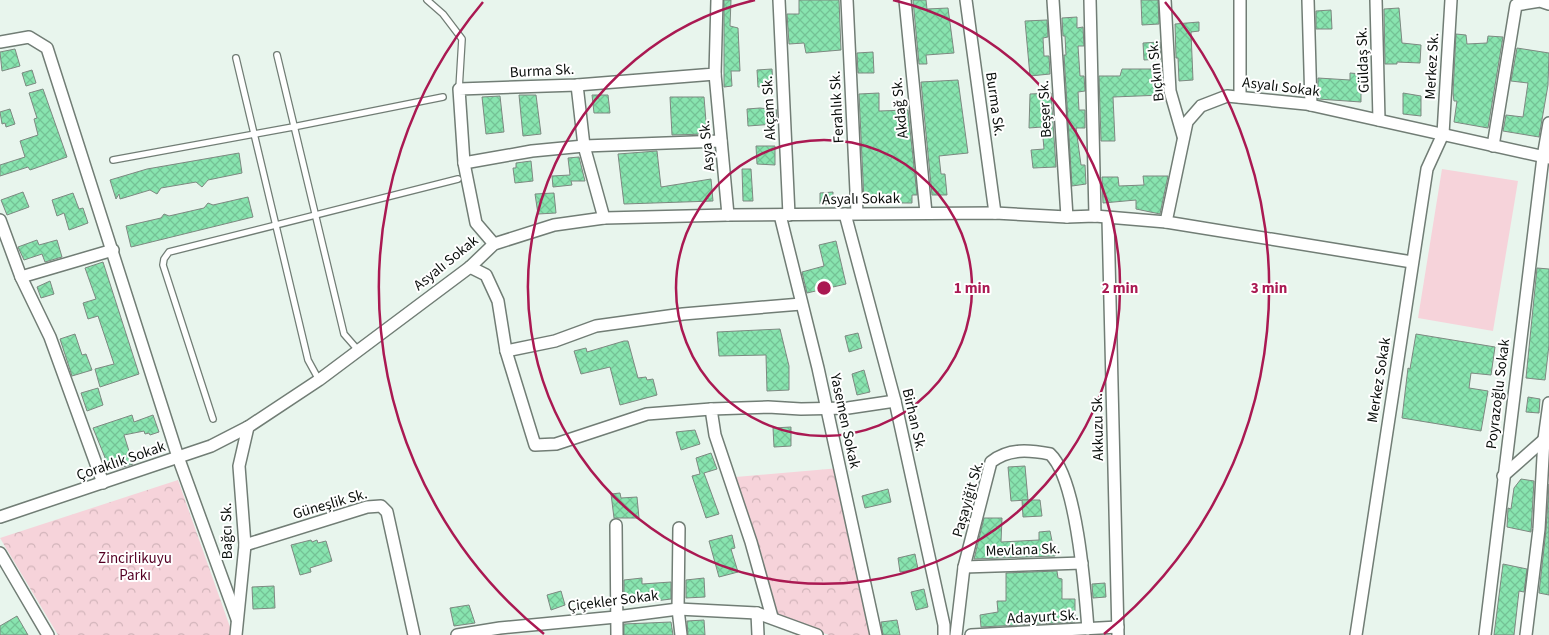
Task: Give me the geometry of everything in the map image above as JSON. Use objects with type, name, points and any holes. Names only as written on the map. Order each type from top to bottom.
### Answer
[{"type":"street","points":[[715,74],[717,0]]},
{"type":"street","name":"Akçam Sk.","points":[[779,0],[785,215]]},
{"type":"street","name":"Ferahlık Sk.","points":[[847,0],[857,213]]},
{"type":"street","name":"Akdağ Sk.","points":[[905,0],[926,213]]},
{"type":"street","name":"Burma Sk.","points":[[966,0],[995,213]]},
{"type":"street","name":"Beşer Sk.","points":[[1053,0],[1067,217]]},
{"type":"street","points":[[1090,0],[1095,216]]},
{"type":"street","name":"Bıçkın Sk.","points":[[1165,0],[1170,91],[1183,138]]},
{"type":"street","points":[[1240,0],[1240,97]]},
{"type":"street","points":[[1308,0],[1312,105]]},
{"type":"street","name":"Güldaş Sk.","points":[[1376,0],[1380,120]]},
{"type":"street","name":"Merkez Sk.","points":[[1443,134],[1450,0]]},
{"type":"street","points":[[1493,146],[1516,5],[1540,1],[1549,4]]},
{"type":"street","points":[[0,42],[29,37],[47,48],[114,250],[178,457],[237,619]]},
{"type":"street","name":"Burma Sk.","points":[[459,89],[577,85],[715,74]]},
{"type":"street","name":"Asya Sk.","points":[[715,74],[728,215]]},
{"type":"street","points":[[577,85],[584,146],[604,218]]},
{"type":"street","points":[[459,89],[464,163],[476,223],[494,244]]},
{"type":"street","name":"Asyalı Sokak","points":[[248,427],[318,380],[470,266],[494,244],[554,225],[604,218],[857,213],[995,213],[1067,217],[1095,216],[1166,222],[1187,122],[1201,106],[1226,96],[1312,105],[1546,158]]},
{"type":"street","name":"Poyrazoğlu Sokak","points":[[1485,635],[1503,476],[1546,158],[1549,123]]},
{"type":"street","name":"Merkez Sokak","points":[[1356,635],[1427,169],[1443,134]]},
{"type":"street","points":[[464,163],[532,151],[584,146],[721,141]]},
{"type":"street","name":"Birhan Sk.","points":[[845,214],[895,401],[944,625],[944,635]]},
{"type":"street","name":"Yasemen Sokak","points":[[785,215],[801,304],[827,408],[876,635]]},
{"type":"street","name":"Akkuzu Sk.","points":[[1108,218],[1118,631]]},
{"type":"street","points":[[0,220],[21,277],[50,337],[103,482]]},
{"type":"street","points":[[1166,222],[1412,262]]},
{"type":"street","points":[[21,277],[114,250]]},
{"type":"street","points":[[470,266],[486,275],[498,301],[506,351],[535,445],[556,444],[647,414],[768,407],[863,407],[895,401]]},
{"type":"street","points":[[506,351],[556,341],[596,326],[683,314],[801,304]]},
{"type":"street","points":[[1526,635],[1544,530],[1546,437],[1549,403]]},
{"type":"street","points":[[711,409],[715,435],[751,542],[772,617]]},
{"type":"street","name":"Çoraklık Sokak","points":[[0,517],[211,446],[248,427]]},
{"type":"street","name":"Bağcı Sk.","points":[[236,635],[245,545],[239,466],[248,427]]},
{"type":"street","points":[[1503,476],[1546,437]]},
{"type":"street","name":"Paşayiğit Sk.","points":[[956,635],[964,567],[991,462],[1000,455],[1023,450],[1050,454],[1063,472],[1082,563],[1088,629]]},
{"type":"street","name":"Güneşlik Sk.","points":[[245,545],[367,507],[381,506],[387,512],[414,635]]},
{"type":"street","points":[[616,525],[617,635]]},
{"type":"street","points":[[679,528],[678,608],[681,635]]},
{"type":"street","points":[[0,553],[48,635]]},
{"type":"street","name":"Mevlana Sk.","points":[[964,567],[1082,563]]},
{"type":"street","name":"Çiçekler Sokak","points":[[457,635],[478,634],[500,628],[616,617],[678,608],[757,613],[817,635]]},
{"type":"street","points":[[757,613],[758,635]]},
{"type":"street","name":"Adayurt Sk.","points":[[970,635],[1037,634],[1088,629],[1118,631]]},
{"type":"lane","points":[[427,0],[443,14],[462,40],[459,89]]},
{"type":"lane","points":[[277,56],[344,334],[358,350]]},
{"type":"lane","points":[[236,58],[308,360],[318,380]]},
{"type":"lane","points":[[113,160],[443,97]]},
{"type":"lane","points":[[213,419],[163,265],[164,259],[169,252],[458,179]]},
{"type":"green space","points":[[1442,169],[1518,181],[1493,331],[1418,318]]},
{"type":"green space","points":[[840,468],[876,635],[829,635],[772,617],[736,477]]},
{"type":"green space","name":"Zincirlikuyu Parkı","points":[[178,480],[230,627],[229,635],[58,635],[0,538]]},
{"type":"building","points":[[724,0],[731,0],[730,26],[738,28],[740,71],[731,71],[732,86],[724,87]]},
{"type":"building","points":[[799,0],[839,0],[841,50],[806,53],[804,43],[789,44],[787,14],[799,14]]},
{"type":"building","points":[[913,0],[926,0],[927,9],[948,8],[954,53],[926,55],[927,64],[919,64]]},
{"type":"building","points":[[1141,0],[1158,0],[1159,24],[1142,25]]},
{"type":"building","points":[[1399,8],[1402,43],[1421,45],[1420,63],[1397,62],[1397,64],[1385,64],[1384,9]]},
{"type":"building","points":[[1331,10],[1332,29],[1316,29],[1316,11]]},
{"type":"building","points":[[1077,17],[1077,28],[1083,27],[1084,46],[1078,46],[1080,76],[1084,76],[1085,91],[1078,92],[1079,110],[1085,110],[1085,128],[1076,128],[1081,165],[1085,165],[1086,184],[1072,186],[1064,55],[1066,55],[1065,36],[1063,36],[1062,18]]},
{"type":"building","points":[[1047,20],[1048,37],[1043,38],[1044,56],[1049,56],[1050,74],[1030,76],[1025,21]]},
{"type":"building","points":[[1199,22],[1199,31],[1191,32],[1193,80],[1179,81],[1175,24]]},
{"type":"building","points":[[1456,34],[1466,35],[1467,44],[1487,43],[1488,36],[1503,37],[1488,128],[1454,122],[1457,101],[1454,101],[1453,93]]},
{"type":"building","points":[[1160,42],[1161,59],[1144,60],[1143,43]]},
{"type":"building","points":[[1517,48],[1549,53],[1548,85],[1539,137],[1503,131],[1506,115],[1523,117],[1528,83],[1511,81]]},
{"type":"building","points":[[15,49],[20,66],[2,71],[0,52]]},
{"type":"building","points":[[873,52],[874,73],[858,73],[857,53]]},
{"type":"building","points":[[772,69],[773,86],[758,87],[757,70]]},
{"type":"building","points":[[1122,69],[1152,69],[1153,83],[1162,83],[1163,95],[1113,97],[1115,141],[1101,141],[1099,76],[1120,76]]},
{"type":"building","points":[[32,70],[36,83],[26,86],[22,73]]},
{"type":"building","points":[[1350,73],[1361,74],[1361,102],[1318,99],[1318,78],[1350,80]]},
{"type":"building","points":[[958,80],[968,153],[939,156],[941,174],[945,174],[947,195],[932,195],[921,82]]},
{"type":"building","points":[[43,89],[67,157],[30,170],[28,167],[0,176],[0,165],[25,157],[20,141],[38,135],[34,119],[37,118],[29,93]]},
{"type":"building","points":[[879,93],[879,111],[908,110],[917,195],[912,195],[912,203],[892,203],[892,199],[864,201],[859,94]]},
{"type":"building","points":[[1051,93],[1056,167],[1033,168],[1031,150],[1044,149],[1042,127],[1029,128],[1030,94]]},
{"type":"building","points":[[1403,93],[1421,96],[1421,116],[1403,114]]},
{"type":"building","points":[[519,95],[536,95],[541,134],[523,136]]},
{"type":"building","points":[[592,95],[608,95],[610,113],[594,113]]},
{"type":"building","points":[[500,96],[504,132],[486,134],[482,97]]},
{"type":"building","points":[[670,97],[704,97],[707,134],[672,135]]},
{"type":"building","points":[[10,109],[15,124],[6,127],[5,123],[2,124],[0,112]]},
{"type":"building","points":[[747,109],[777,110],[775,124],[748,126]]},
{"type":"building","points":[[756,146],[775,146],[775,165],[757,164]]},
{"type":"building","points":[[657,151],[661,187],[711,179],[713,201],[624,204],[618,154]]},
{"type":"building","points":[[239,153],[242,173],[208,180],[202,187],[196,182],[161,188],[157,194],[150,190],[120,199],[119,194],[116,199],[110,180],[147,169]]},
{"type":"building","points":[[579,157],[585,181],[571,181],[572,185],[553,187],[552,176],[570,175],[568,158]]},
{"type":"building","points":[[531,161],[533,181],[515,183],[513,168],[516,168],[516,163]]},
{"type":"building","points":[[742,169],[751,169],[753,201],[743,201]]},
{"type":"building","points":[[1143,176],[1168,176],[1160,214],[1136,209],[1136,200],[1103,203],[1102,177],[1118,177],[1119,186],[1144,185]]},
{"type":"building","points":[[23,192],[29,207],[7,215],[1,200]]},
{"type":"building","points":[[833,192],[833,204],[820,204],[820,193]]},
{"type":"building","points":[[73,193],[79,209],[83,208],[88,223],[69,230],[64,213],[57,216],[52,200]]},
{"type":"building","points":[[554,193],[556,213],[538,214],[535,194]]},
{"type":"building","points":[[248,197],[253,217],[131,247],[126,226],[161,218],[164,214],[169,216],[204,208],[208,203],[213,205]]},
{"type":"building","points":[[37,240],[39,245],[57,240],[62,257],[45,262],[42,254],[24,260],[18,247]]},
{"type":"building","points":[[836,241],[846,284],[807,293],[802,272],[824,266],[819,245]]},
{"type":"building","points":[[103,262],[139,374],[100,387],[95,369],[114,364],[98,316],[88,319],[83,303],[96,299],[85,268]]},
{"type":"building","points":[[1537,268],[1549,269],[1549,345],[1545,380],[1526,378]]},
{"type":"building","points":[[50,281],[54,294],[41,298],[37,287]]},
{"type":"building","points":[[780,329],[789,366],[789,390],[767,391],[766,355],[719,356],[717,332]]},
{"type":"building","points":[[858,333],[862,348],[849,352],[845,336]]},
{"type":"building","points":[[75,334],[82,355],[86,354],[92,370],[72,376],[60,339]]},
{"type":"building","points":[[1416,334],[1495,347],[1491,375],[1471,373],[1469,388],[1488,391],[1481,431],[1402,418],[1408,368],[1410,369]]},
{"type":"building","points":[[628,341],[638,378],[646,377],[647,380],[653,379],[657,395],[620,405],[610,367],[581,374],[574,351],[586,348],[587,352]]},
{"type":"building","points":[[864,370],[870,392],[857,395],[852,374]]},
{"type":"building","points":[[98,388],[103,405],[87,411],[81,393]]},
{"type":"building","points":[[1528,397],[1540,399],[1539,413],[1526,412]]},
{"type":"building","points":[[132,415],[134,422],[153,415],[159,432],[150,435],[149,433],[145,434],[144,431],[124,435],[133,464],[116,469],[114,462],[108,465],[93,428]]},
{"type":"building","points":[[791,427],[791,446],[774,447],[773,428]]},
{"type":"building","points":[[695,430],[700,444],[681,450],[676,432]]},
{"type":"building","points":[[711,453],[717,469],[704,473],[719,514],[706,518],[692,476],[700,474],[696,458]]},
{"type":"building","points":[[1025,466],[1028,500],[1011,501],[1008,467]]},
{"type":"building","points":[[1521,479],[1534,481],[1531,532],[1507,527],[1508,508],[1511,509],[1514,488]]},
{"type":"building","points":[[1549,484],[1549,595],[1539,593]]},
{"type":"building","points":[[888,489],[891,502],[865,508],[862,496]]},
{"type":"building","points":[[620,493],[621,498],[637,497],[639,518],[614,518],[611,494]]},
{"type":"building","points":[[1022,500],[1040,500],[1042,516],[1023,517]]},
{"type":"building","points":[[984,518],[1002,518],[1001,542],[1039,540],[1039,532],[1050,531],[1055,556],[974,559]]},
{"type":"building","points":[[732,535],[735,548],[731,549],[738,572],[719,577],[709,541]]},
{"type":"building","points":[[311,540],[312,542],[317,540],[318,543],[326,541],[332,561],[310,568],[311,572],[300,575],[291,545]]},
{"type":"building","points":[[915,554],[918,569],[900,572],[898,558]]},
{"type":"building","points":[[1503,564],[1527,569],[1524,592],[1519,591],[1514,635],[1494,635]]},
{"type":"building","points":[[1057,571],[1058,578],[1062,579],[1062,599],[1075,599],[1075,622],[981,627],[980,615],[998,612],[997,601],[1006,601],[1006,573]]},
{"type":"building","points":[[642,578],[642,584],[671,582],[671,599],[647,602],[647,597],[624,599],[624,580]]},
{"type":"building","points":[[704,578],[705,597],[686,598],[686,580]]},
{"type":"building","points":[[1105,583],[1106,597],[1093,598],[1092,584]]},
{"type":"building","points":[[274,586],[275,608],[253,609],[252,587]]},
{"type":"building","points":[[924,589],[928,607],[916,610],[911,592]]},
{"type":"building","points":[[561,591],[565,605],[551,610],[547,595]]},
{"type":"building","points":[[469,605],[475,623],[454,626],[450,608]]},
{"type":"building","points":[[17,616],[28,635],[0,635],[0,626]]},
{"type":"building","points":[[704,620],[705,635],[688,635],[687,621]]},
{"type":"building","points":[[897,620],[900,635],[883,635],[881,622]]},
{"type":"building","points":[[671,622],[673,635],[624,635],[624,624]]}]
